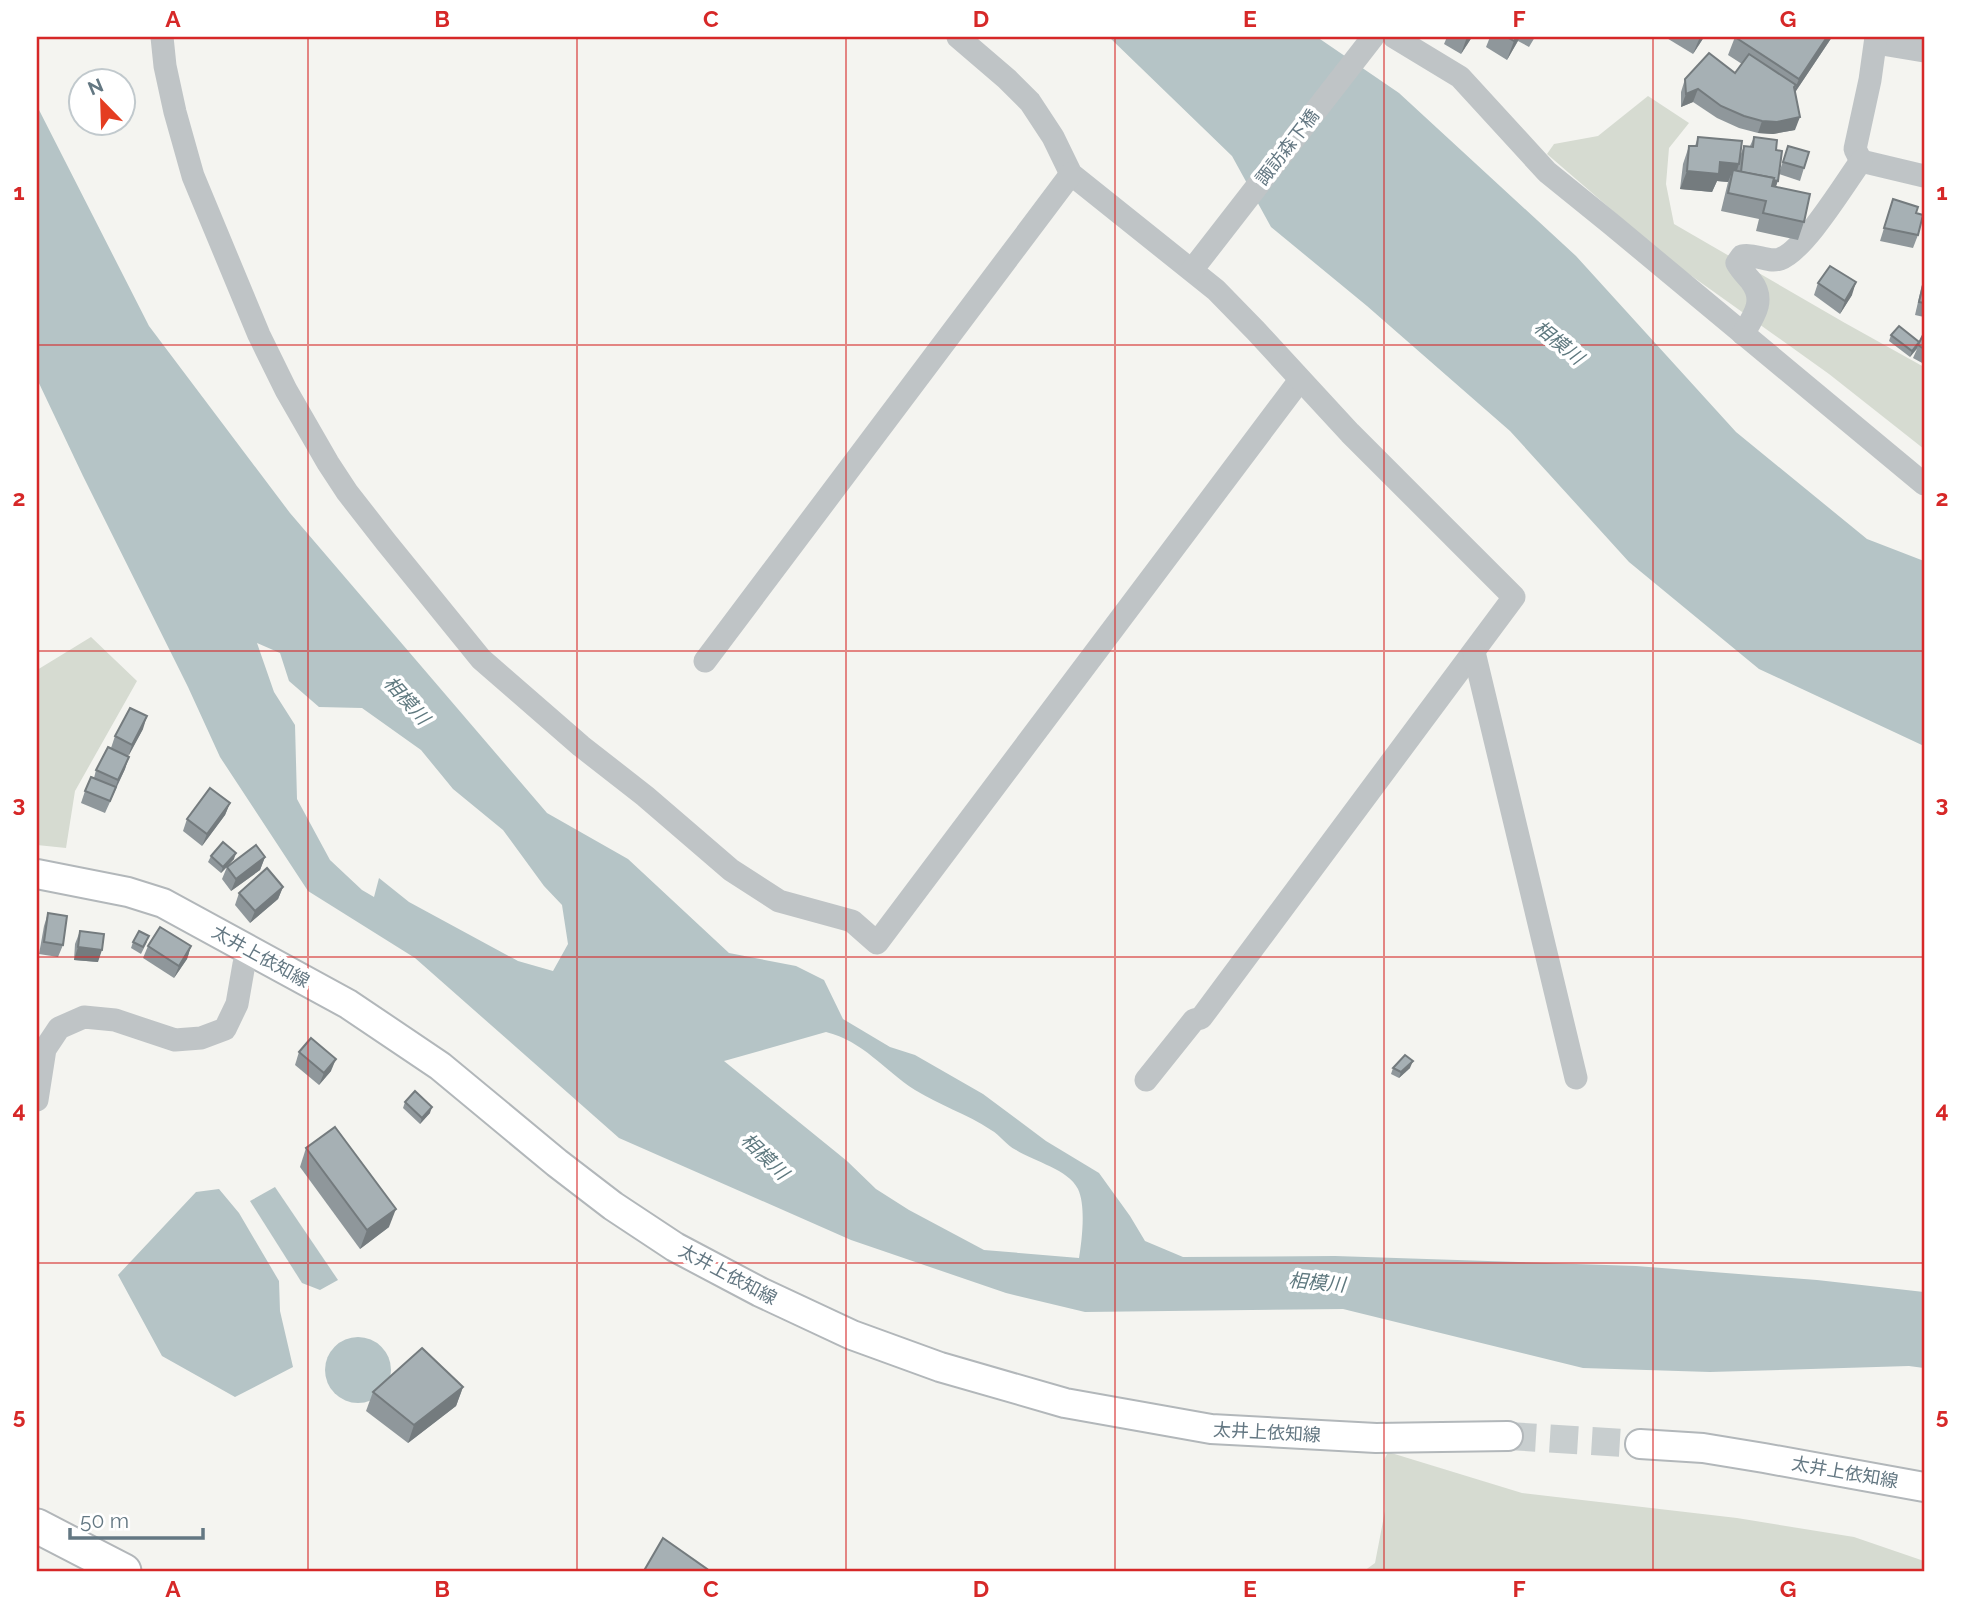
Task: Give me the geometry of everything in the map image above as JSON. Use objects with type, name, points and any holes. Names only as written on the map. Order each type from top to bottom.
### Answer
[{"type":"highway","points":[[37,1526],[124,1571]]},
{"type":"main road","name":"太井上依知線","points":[[37,874],[128,892],[163,903],[348,1004],[440,1066],[557,1163],[613,1206],[675,1247],[760,1292],[852,1335],[940,1367],[1065,1403],[1211,1429],[1376,1438],[1508,1436]]},
{"type":"main road","name":"太井上依知線","points":[[1640,1444],[1703,1448],[1924,1487]]},
{"type":"street","points":[[162,37],[175,112],[193,176],[259,335],[286,390],[346,492],[481,659],[581,746],[645,796],[731,870],[779,901],[852,921],[877,943],[1300,380]]},
{"type":"street","points":[[958,37],[1030,102],[1053,137],[1071,174],[1197,263],[1216,290],[1350,433],[1514,597],[1201,1018],[1194,1020],[1146,1080]]},
{"type":"street","name":"諏訪森下橋","points":[[1197,263],[1373,37]]},
{"type":"street","points":[[1394,37],[1460,77],[1547,172],[1924,484]]},
{"type":"street","points":[[1861,161],[1855,149],[1857,132],[1865,106],[1876,40],[1924,51]]},
{"type":"street","points":[[1743,334],[1756,314],[1759,302],[1758,291],[1737,263],[1742,256],[1750,254],[1769,259],[1779,259],[1789,254],[1810,232],[1861,161]]},
{"type":"street","points":[[1861,161],[1924,176]]},
{"type":"street","points":[[705,662],[1071,174]]},
{"type":"street","points":[[1474,652],[1576,1078]]},
{"type":"street","points":[[37,1100],[45,1049],[59,1028],[84,1017],[115,1020],[174,1040],[201,1038],[225,1029],[237,1004],[244,964],[252,951]]},
{"type":"shaded area","points":[[1648,96],[1689,123],[1669,148],[1666,184],[1674,224],[1924,367],[1924,449],[1829,374],[1672,262],[1547,154],[1554,144],[1598,136]]},
{"type":"shaded area","points":[[91,637],[137,681],[75,791],[66,848],[37,845],[37,670]]},
{"type":"shaded area","points":[[1388,1452],[1522,1493],[1737,1518],[1854,1537],[1924,1561],[1924,1571],[1364,1571],[1375,1563],[1385,1511],[1384,1460]]},
{"type":"water","name":"相模川","points":[[1109,37],[1317,37],[1399,93],[1576,256],[1736,432],[1867,539],[1924,561],[1924,746],[1759,669],[1629,562],[1510,431],[1367,306],[1271,227],[1232,156]]},
{"type":"water","name":"相模川","points":[[37,106],[149,326],[290,513],[547,813],[628,859],[729,953],[796,966],[824,980],[843,1019],[890,1047],[915,1055],[983,1094],[1046,1141],[1099,1173],[1145,1241],[1183,1257],[1335,1256],[1636,1266],[1817,1280],[1924,1292],[1924,1368],[1909,1366],[1710,1372],[1583,1368],[1343,1309],[1085,1312],[1006,1293],[851,1240],[619,1138],[415,958],[308,891],[220,757],[37,379]],"holes":[[[257,643],[280,653],[289,681],[319,707],[362,708],[421,750],[453,789],[503,830],[544,886],[562,905],[568,944],[553,971],[518,961],[409,902],[379,878],[374,897],[362,890],[330,860],[297,799],[295,725],[274,692]],[[826,1032],[851,1042],[915,1090],[982,1124],[1012,1148],[1067,1176],[1078,1189],[1082,1204],[1079,1258],[984,1250],[909,1210],[876,1189],[847,1161],[724,1061]]]},
{"type":"water","points":[[275,1187],[338,1280],[320,1290],[302,1283],[250,1201]]},
{"type":"water","points":[[219,1189],[239,1213],[279,1281],[280,1311],[293,1367],[235,1397],[162,1356],[118,1275],[196,1192]]},
{"type":"water","points":[[358,1337],[371,1340],[381,1347],[388,1357],[391,1370],[388,1383],[381,1393],[371,1400],[358,1403],[345,1400],[335,1393],[328,1383],[325,1370],[328,1357],[335,1347],[345,1340]]},
{"type":"building","points":[[1735,37],[1827,37],[1799,79]]},
{"type":"building","points":[[1709,53],[1735,73],[1749,54],[1796,85],[1794,87],[1800,117],[1777,122],[1762,121],[1721,106],[1698,89],[1686,94],[1685,79]]},
{"type":"building","points":[[1698,137],[1742,141],[1739,164],[1720,162],[1719,174],[1687,171],[1689,146],[1697,146]]},
{"type":"building","points":[[1754,137],[1777,140],[1776,150],[1782,151],[1778,181],[1741,172],[1744,146],[1753,147]]},
{"type":"building","points":[[1788,146],[1809,152],[1804,168],[1783,162]]},
{"type":"building","points":[[1733,170],[1774,178],[1772,186],[1810,194],[1804,222],[1763,213],[1766,201],[1728,193]]},
{"type":"building","points":[[1893,199],[1918,207],[1916,213],[1923,215],[1918,235],[1884,228]]},
{"type":"building","points":[[1830,266],[1856,282],[1845,301],[1818,283]]},
{"type":"building","points":[[1924,281],[1924,303],[1919,302]]},
{"type":"building","points":[[1899,326],[1919,342],[1912,351],[1891,335]]},
{"type":"building","points":[[1924,333],[1924,349],[1918,345]]},
{"type":"building","points":[[130,708],[147,716],[132,745],[115,736]]},
{"type":"building","points":[[108,747],[129,757],[118,780],[96,770]]},
{"type":"building","points":[[91,777],[116,787],[110,801],[85,791]]},
{"type":"building","points":[[210,788],[230,803],[207,834],[187,819]]},
{"type":"building","points":[[223,842],[236,853],[223,867],[211,856]]},
{"type":"building","points":[[256,845],[265,857],[236,879],[227,867]]},
{"type":"building","points":[[267,868],[283,887],[255,911],[239,893]]},
{"type":"building","points":[[48,913],[67,916],[63,945],[44,942]]},
{"type":"building","points":[[160,927],[191,946],[179,966],[148,946]]},
{"type":"building","points":[[80,931],[104,934],[102,950],[78,947]]},
{"type":"building","points":[[139,931],[149,936],[143,947],[133,942]]},
{"type":"building","points":[[311,1038],[336,1059],[324,1073],[299,1052]]},
{"type":"building","points":[[1405,1055],[1413,1061],[1401,1072],[1393,1068]]},
{"type":"building","points":[[415,1091],[432,1107],[422,1118],[405,1102]]},
{"type":"building","points":[[335,1127],[396,1209],[367,1230],[306,1148]]},
{"type":"building","points":[[422,1348],[463,1387],[414,1425],[373,1392]]},
{"type":"building","points":[[663,1538],[707,1569],[645,1569]]},
{"type":"tunnel","points":[[1508,1436],[1640,1444]]}]
